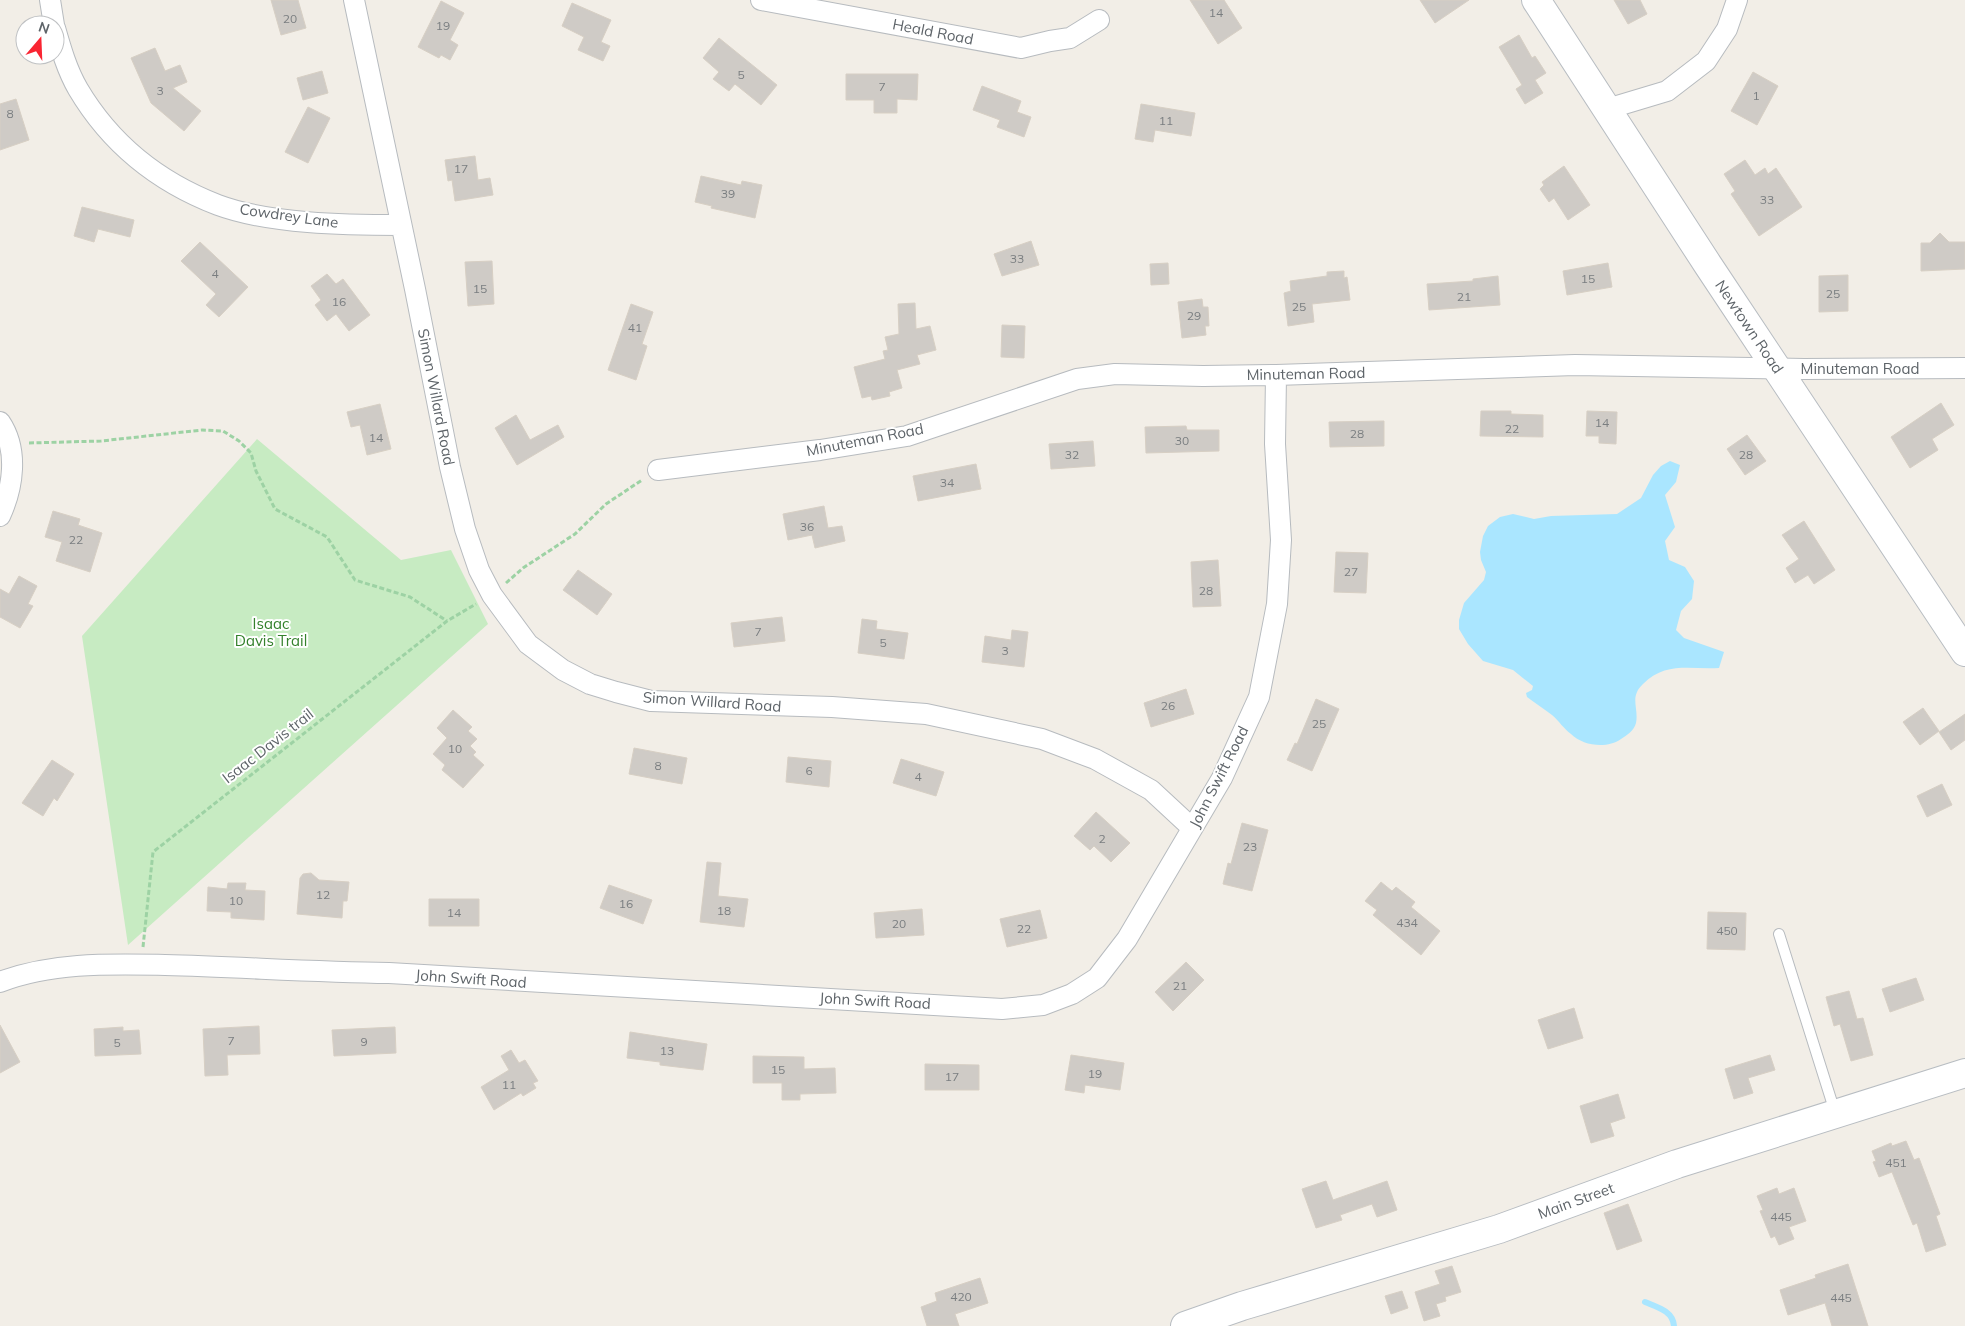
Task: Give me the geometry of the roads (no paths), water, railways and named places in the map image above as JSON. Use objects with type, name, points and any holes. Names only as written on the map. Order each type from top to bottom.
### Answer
[{"type":"main road","name":"Newtown Road","points":[[1536,0],[1965,652]]},
{"type":"main road","name":"Main Street","points":[[1185,1326],[1242,1306],[1499,1229],[1677,1164],[1965,1073]]},
{"type":"street","name":"Cowdrey Lane","points":[[50,0],[52,15]]},
{"type":"street","name":"Simon Willard Road","points":[[354,0],[452,476],[465,529],[479,570],[492,595],[528,644],[563,670],[590,684],[652,701],[832,708],[926,714],[1042,739],[1095,759],[1152,790],[1192,828]]},
{"type":"street","name":"Heald Road","points":[[761,0],[794,3],[1021,48],[1070,38],[1099,20]]},
{"type":"street","points":[[1607,109],[1667,91],[1706,61],[1727,29],[1737,0]]},
{"type":"street","name":"Cowdrey Lane","points":[[65,59],[77,88],[101,122],[127,151],[149,169],[175,184],[218,205],[251,214],[309,222],[401,225]]},
{"type":"street","name":"Minuteman Road","points":[[658,470],[820,450],[907,436],[1077,380],[1115,374],[1276,375],[1575,365],[1965,368]]},
{"type":"street","name":"John Swift Road","points":[[0,982],[23,974],[70,966],[141,965],[212,966],[311,972],[389,973],[1002,1009],[1043,1005],[1072,994],[1097,978],[1127,940],[1222,778],[1259,697],[1277,604],[1281,540],[1275,444],[1276,375]]},
{"type":"street","points":[[0,422],[4,428],[11,453],[12,480],[0,516]]},
{"type":"lane","points":[[1779,934],[1836,1114]]},
{"type":"water","points":[[1670,461],[1680,465],[1676,482],[1665,495],[1675,527],[1665,541],[1669,560],[1685,567],[1694,581],[1692,599],[1681,611],[1676,630],[1684,638],[1724,652],[1719,668],[1670,669],[1652,677],[1636,693],[1637,718],[1632,731],[1615,742],[1595,745],[1576,738],[1552,715],[1527,697],[1526,693],[1532,690],[1533,686],[1513,670],[1483,661],[1468,644],[1459,629],[1459,620],[1464,603],[1484,580],[1486,572],[1480,552],[1483,536],[1488,526],[1500,517],[1513,514],[1534,519],[1551,516],[1617,514],[1641,498],[1653,475],[1661,466]]},
{"type":"waterway","points":[[1645,1302],[1668,1313],[1674,1326]]},
{"type":"park label","name":"Isaac Davis Trail","points":[[271,632]]}]
